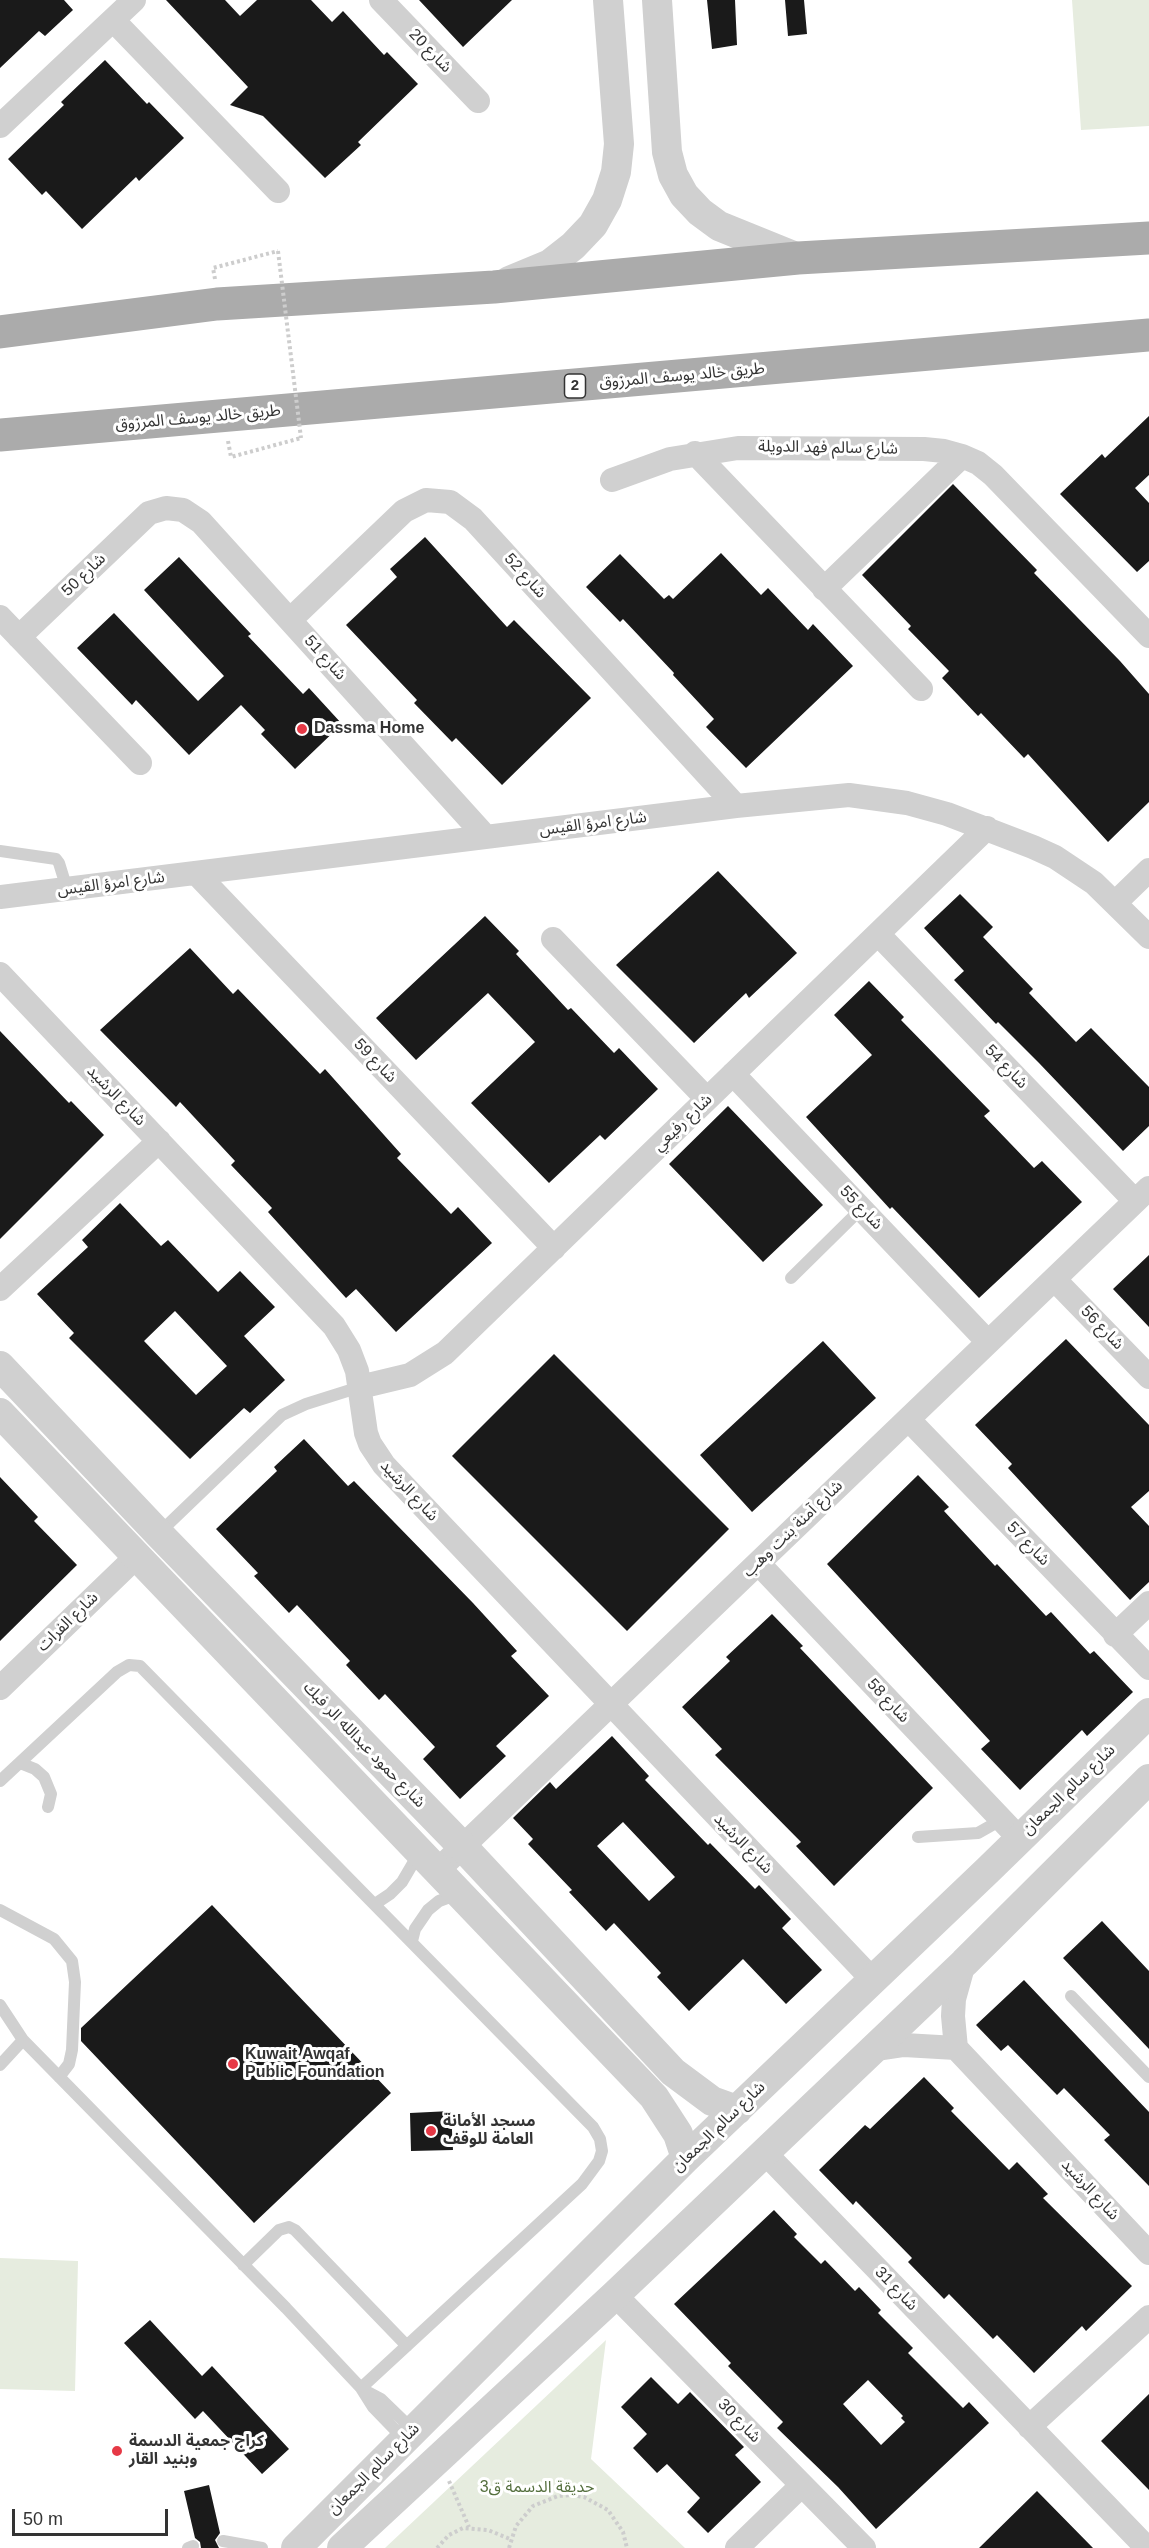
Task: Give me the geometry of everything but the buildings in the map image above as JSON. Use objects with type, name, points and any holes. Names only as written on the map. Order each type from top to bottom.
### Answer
[{"type":"main road","points":[[6,336],[217,304],[494,287],[798,258],[1149,238]]},
{"type":"main road","name":"طريق خالد يوسف المرزوق","points":[[0,435],[1149,335]]},
{"type":"street","points":[[0,126],[134,0]]},
{"type":"street","name":"شارع 20","points":[[381,0],[478,101]]},
{"type":"street","points":[[494,287],[550,264],[573,246],[592,225],[607,200],[616,172],[619,144],[608,0]]},
{"type":"street","points":[[657,0],[667,152],[678,185],[700,212],[719,225],[798,258]]},
{"type":"street","points":[[113,21],[278,191]]},
{"type":"street","name":"شارع سالم فهد الدويلة","points":[[612,480],[670,459],[695,453],[738,448],[924,449],[962,456],[978,463],[993,475],[1147,631]]},
{"type":"street","points":[[695,453],[921,689]]},
{"type":"street","points":[[825,589],[962,456]]},
{"type":"street","name":"شارع 52","points":[[290,620],[404,511],[426,500],[450,502],[473,519],[736,806]]},
{"type":"street","name":"شارع 51","points":[[148,513],[166,508],[183,510],[201,522],[486,837]]},
{"type":"street","name":"شارع 50","points":[[19,637],[148,513]]},
{"type":"street","points":[[0,617],[140,763]]},
{"type":"street","name":"شارع امرؤ القيس","points":[[0,897],[736,806],[828,796],[869,797],[907,803],[987,828],[1055,857],[1094,883],[1116,902],[1149,937]]},
{"type":"street","name":"شارع رفيعي","points":[[360,1387],[393,1380],[427,1366],[445,1353],[987,828]]},
{"type":"street","points":[[1116,902],[1149,870]]},
{"type":"street","name":"شارع 59","points":[[196,873],[554,1248]]},
{"type":"street","name":"شارع 54","points":[[878,934],[1142,1194]]},
{"type":"street","points":[[553,939],[707,1099]]},
{"type":"street","name":"شارع الرشيد","points":[[0,974],[334,1326],[353,1361],[360,1387],[366,1433],[376,1456],[872,1979]]},
{"type":"street","name":"شارع 55","points":[[733,1074],[988,1342]]},
{"type":"street","points":[[0,1289],[159,1141]]},
{"type":"street","name":"شارع آمنة بنت وهب","points":[[428,1861],[462,1846],[1142,1194]]},
{"type":"street","name":"شارع 56","points":[[1054,1279],[1149,1377]]},
{"type":"street","name":"شارع حمود عبدالله الر فبك","points":[[0,1366],[159,1534],[462,1846],[673,2072],[712,2101],[737,2110]]},
{"type":"street","name":"شارع حمود عبدالله الر فبك","points":[[0,1413],[654,2097],[678,2134],[686,2158]]},
{"type":"street","name":"شارع 57","points":[[908,1419],[1149,1668]]},
{"type":"street","name":"شارع الفرات","points":[[0,1688],[137,1556]]},
{"type":"street","name":"شارع 58","points":[[758,1563],[1010,1829]]},
{"type":"street","points":[[1115,1635],[1149,1603]]},
{"type":"street","name":"شارع سالم الجمعان","points":[[296,2548],[686,2158],[988,1870],[1010,1829],[1149,1713]]},
{"type":"street","name":"شارع سالم الجمعان","points":[[342,2548],[615,2295],[964,1963],[1149,1779]]},
{"type":"street","points":[[988,1870],[1005,1869],[1019,1878],[1023,1885],[1023,1902]]},
{"type":"street","points":[[871,2050],[904,2045],[956,2048],[954,1999],[964,1963]]},
{"type":"street","name":"شارع الرشيد","points":[[956,2048],[1149,2253]]},
{"type":"street","name":"شارع 31","points":[[764,2152],[1147,2548]]},
{"type":"street","name":"شارع 30","points":[[615,2295],[864,2548]]},
{"type":"street","points":[[1029,2427],[1149,2317]]},
{"type":"street","points":[[515,2329],[511,2345],[516,2355],[525,2363],[544,2361]]},
{"type":"street","points":[[737,2548],[802,2485]]},
{"type":"lane","points":[[0,850],[56,859],[67,889]]},
{"type":"lane","points":[[792,1278],[861,1209]]},
{"type":"lane","points":[[159,1534],[282,1415],[306,1404],[360,1387]]},
{"type":"lane","points":[[0,1781],[117,1672],[129,1665],[140,1666],[593,2127],[600,2139],[602,2151],[599,2161],[582,2184],[361,2388]]},
{"type":"lane","points":[[20,1763],[35,1769],[44,1777],[51,1794],[48,1807]]},
{"type":"lane","points":[[918,1837],[1010,1829]]},
{"type":"lane","points":[[375,1904],[428,1861]]},
{"type":"lane","points":[[412,1941],[415,1929],[428,1910],[439,1901],[459,1893]]},
{"type":"lane","points":[[0,1910],[54,1939],[72,1961],[75,1982],[72,2050],[69,2064],[59,2077]]},
{"type":"lane","points":[[1071,1996],[1149,2077]]},
{"type":"lane","points":[[0,2005],[23,2040],[361,2388],[381,2399],[408,2435]]},
{"type":"lane","points":[[0,2065],[23,2040]]},
{"type":"lane","points":[[243,2265],[279,2230],[289,2227],[295,2230],[407,2346]]},
{"type":"lane","points":[[223,2541],[262,2548]]},
{"type":"path","points":[[213,268],[278,250],[301,438],[231,457]]},
{"type":"path","points":[[439,2458],[469,2527]]},
{"type":"path","points":[[509,2548],[510,2538],[523,2515],[533,2506],[558,2496],[571,2495],[584,2497],[608,2510],[623,2532],[627,2548]]},
{"type":"path","points":[[437,2548],[449,2535],[469,2527],[488,2530],[510,2538]]},
{"type":"green space","points":[[1072,0],[1149,0],[1149,126],[1081,130]]},
{"type":"green space","points":[[0,2258],[78,2261],[75,2391],[0,2389]]},
{"type":"green space","name":"حديقة الدسمة ق3","points":[[606,2340],[591,2459],[685,2548],[385,2548]]},
{"type":"place","name":"Dassma Home","points":[[302,729]]},
{"type":"place","name":"Kuwait Awqaf Public Foundation","points":[[233,2064]]},
{"type":"place","name":"مسجد الأمانة العامة للوقف","points":[[431,2131]]},
{"type":"place","name":"كراج جمعية الدسمة وبنيد القار","points":[[117,2451]]}]
